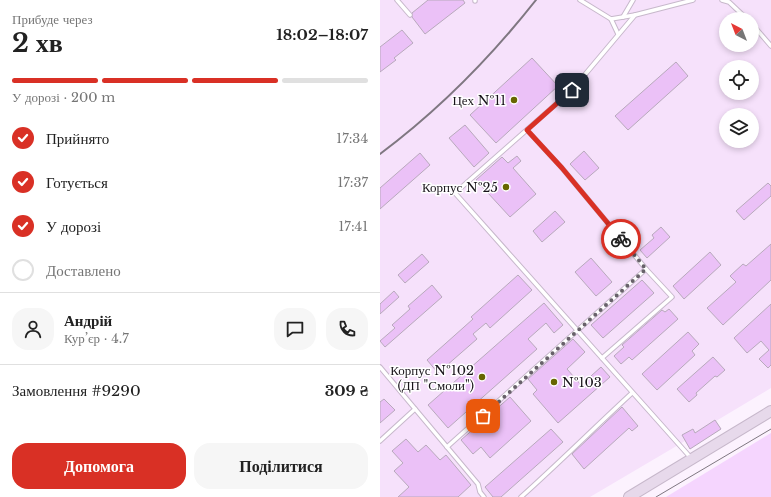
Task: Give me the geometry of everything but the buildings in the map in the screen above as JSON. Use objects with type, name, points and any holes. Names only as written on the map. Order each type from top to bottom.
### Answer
[{"type":"street","points":[[629,497],[771,411]]},
{"type":"lane","points":[[397,0],[410,14]]},
{"type":"lane","points":[[580,0],[611,19],[618,34]]},
{"type":"lane","points":[[623,17],[633,0]]},
{"type":"lane","points":[[611,19],[635,15],[693,0]]},
{"type":"lane","points":[[722,0],[728,2],[739,12]]},
{"type":"lane","points":[[635,15],[572,90],[454,193],[692,459]]},
{"type":"lane","points":[[759,32],[771,46]]},
{"type":"lane","points":[[527,130],[562,168],[646,269],[672,297],[602,358]]},
{"type":"lane","points":[[447,447],[646,269]]},
{"type":"lane","points":[[380,367],[478,484],[480,492],[484,497]]},
{"type":"lane","points":[[521,497],[566,457],[574,447],[632,392]]},
{"type":"lane","points":[[380,440],[415,409]]},
{"type":"shaded area","points":[[380,0],[771,0],[771,388],[716,421],[721,429],[690,449],[685,441],[590,497],[380,497]]},
{"type":"shaded area","points":[[771,433],[771,497],[666,497]]},
{"type":"tram line","points":[[656,497],[771,429]]},
{"type":"railway","points":[[380,154],[423,119],[463,82],[501,42],[536,0]]},
{"type":"way so far","points":[[483,416],[646,269],[621,239]]},
{"type":"place","name":"Цех №11","points":[[514,100]]},
{"type":"place","name":"Корпус №25","points":[[506,187]]},
{"type":"place","name":"Корпус №102 (ДП \"Смоли\")","points":[[482,377]]},
{"type":"place","name":"№103","points":[[554,382]]},
{"type":"route","points":[[572,90],[527,130],[562,168],[621,239]]}]
